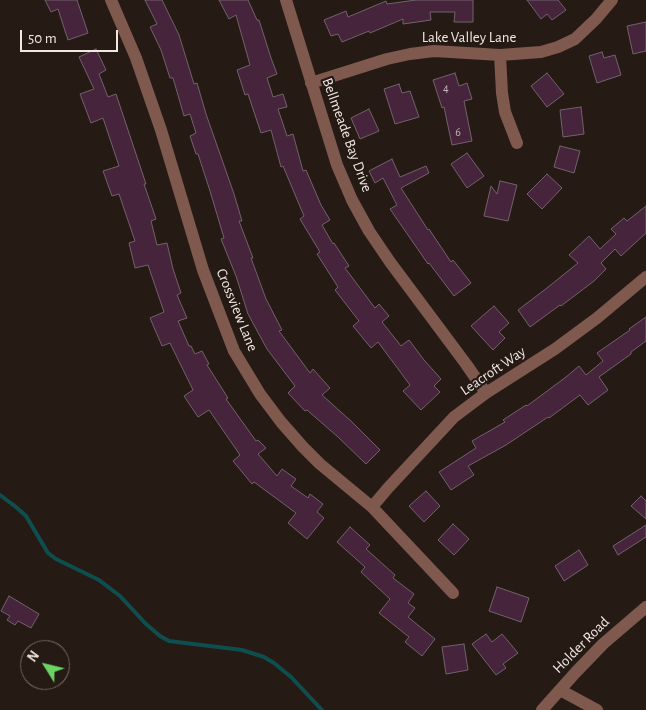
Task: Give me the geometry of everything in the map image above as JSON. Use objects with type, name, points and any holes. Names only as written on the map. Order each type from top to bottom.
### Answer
[{"type":"street","name":"Crossview Lane","points":[[111,0],[149,94],[203,270],[234,351],[260,394],[287,428],[320,464],[372,507],[453,593]]},
{"type":"street","name":"Bellmeade Bay Drive","points":[[286,0],[338,165],[352,200],[369,231],[390,262],[486,393]]},
{"type":"street","name":"Lake Valley Lane","points":[[311,83],[410,54],[434,51],[500,55],[541,52],[558,47],[575,38],[587,28],[612,0]]},
{"type":"street","points":[[500,55],[505,112],[518,143]]},
{"type":"street","name":"Leacroft Way","points":[[372,507],[454,417],[486,393],[556,349],[597,318],[646,276]]},
{"type":"street","name":"Holder Road","points":[[542,710],[603,644],[646,607]]},
{"type":"street","points":[[560,690],[597,710]]},
{"type":"building","points":[[45,0],[77,0],[88,33],[68,40],[58,9],[51,12]]},
{"type":"building","points":[[145,0],[162,0],[179,35],[194,84],[197,83],[234,194],[242,221],[239,221],[253,258],[251,258],[266,299],[282,330],[279,331],[310,373],[313,369],[330,388],[322,395],[380,450],[366,464],[307,410],[305,411],[288,393],[295,386],[267,349],[248,314],[236,276],[221,239],[224,238],[210,191],[190,136],[196,133],[190,114],[184,116],[173,78],[170,78],[161,50],[150,27],[157,24]]},
{"type":"building","points":[[219,0],[248,0],[257,20],[259,20],[277,74],[267,78],[273,97],[283,94],[287,107],[278,109],[287,136],[293,134],[303,171],[306,170],[321,205],[330,220],[322,225],[349,266],[345,268],[375,308],[379,304],[389,316],[382,322],[401,346],[409,340],[441,379],[434,386],[440,392],[421,410],[403,391],[410,385],[378,342],[371,348],[353,326],[359,321],[335,290],[338,287],[317,254],[320,252],[300,219],[304,216],[283,166],[281,167],[271,130],[261,133],[248,94],[245,95],[237,70],[250,65],[236,15],[229,19]]},
{"type":"building","points":[[416,0],[473,0],[473,22],[454,22],[455,12],[430,12],[431,20],[403,24],[403,19],[342,42],[338,34],[331,36],[324,20],[346,11],[348,17],[386,1],[387,4]]},
{"type":"building","points":[[527,0],[558,0],[566,10],[552,20],[547,14],[541,19]]},
{"type":"building","points":[[646,22],[646,51],[633,54],[627,26]]},
{"type":"building","points":[[96,49],[106,70],[99,74],[108,97],[116,94],[146,184],[144,184],[156,219],[151,221],[157,245],[167,243],[181,293],[177,295],[187,318],[178,321],[189,346],[191,346],[195,354],[202,351],[209,364],[207,365],[228,398],[226,399],[256,441],[258,440],[266,448],[258,454],[277,476],[282,469],[296,479],[291,486],[308,498],[310,494],[323,504],[317,512],[324,518],[307,539],[288,523],[296,513],[254,482],[252,484],[233,461],[240,455],[209,410],[198,417],[184,396],[193,390],[170,343],[162,346],[150,318],[164,312],[148,265],[135,268],[129,243],[135,241],[119,194],[112,196],[103,171],[119,166],[103,118],[91,123],[80,94],[94,89],[79,57]]},
{"type":"building","points":[[602,52],[604,58],[615,55],[621,75],[597,83],[589,56]]},
{"type":"building","points":[[455,73],[459,86],[467,83],[472,99],[464,101],[472,141],[452,145],[444,107],[442,108],[433,80]]},
{"type":"building","points":[[547,73],[564,94],[547,107],[531,86]]},
{"type":"building","points":[[399,84],[402,93],[410,91],[419,117],[395,124],[384,89]]},
{"type":"building","points":[[581,107],[584,134],[563,137],[560,110]]},
{"type":"building","points":[[369,109],[379,131],[360,139],[351,118]]},
{"type":"building","points":[[560,146],[580,151],[574,173],[554,167]]},
{"type":"building","points":[[467,153],[484,176],[467,188],[451,164]]},
{"type":"building","points":[[392,159],[400,177],[426,166],[429,173],[401,188],[451,262],[453,260],[471,283],[454,296],[428,264],[390,209],[397,205],[383,178],[375,183],[369,171]]},
{"type":"building","points":[[547,174],[562,188],[542,209],[527,194]]},
{"type":"building","points":[[500,181],[517,185],[508,221],[484,216],[491,186],[497,194]]},
{"type":"building","points":[[646,206],[646,233],[621,256],[615,249],[601,263],[606,269],[594,281],[530,327],[518,310],[578,263],[569,255],[589,236],[600,249],[616,234],[611,229],[624,218],[627,221]]},
{"type":"building","points":[[494,306],[509,323],[499,332],[505,338],[493,350],[471,326]]},
{"type":"building","points":[[646,317],[646,341],[599,377],[608,390],[588,405],[580,395],[549,418],[468,466],[474,475],[451,490],[439,472],[476,448],[472,441],[505,422],[503,420],[527,406],[579,366],[586,375],[603,361],[597,353]]},
{"type":"building","points":[[426,491],[440,506],[424,522],[409,506]]},
{"type":"building","points":[[641,496],[646,501],[646,519],[631,506]]},
{"type":"building","points":[[453,524],[469,539],[454,555],[438,540]]},
{"type":"building","points":[[646,525],[646,537],[618,555],[613,546]]},
{"type":"building","points":[[350,527],[370,545],[366,549],[395,575],[393,578],[414,594],[408,603],[415,608],[408,617],[435,639],[422,656],[405,642],[409,637],[379,613],[390,599],[361,572],[365,567],[337,542]]},
{"type":"building","points":[[579,550],[588,565],[564,581],[555,566]]},
{"type":"building","points":[[497,587],[529,598],[521,622],[489,611]]},
{"type":"building","points":[[9,596],[39,614],[31,628],[18,621],[15,625],[7,620],[10,616],[1,611]]},
{"type":"building","points":[[486,634],[492,642],[502,634],[518,653],[503,664],[506,668],[496,675],[472,644]]},
{"type":"building","points":[[464,644],[468,670],[446,674],[442,647]]},
{"type":"waterway","points":[[0,495],[26,516],[48,553],[56,559],[99,580],[120,596],[160,636],[169,641],[242,650],[264,657],[291,677],[322,710]]}]
